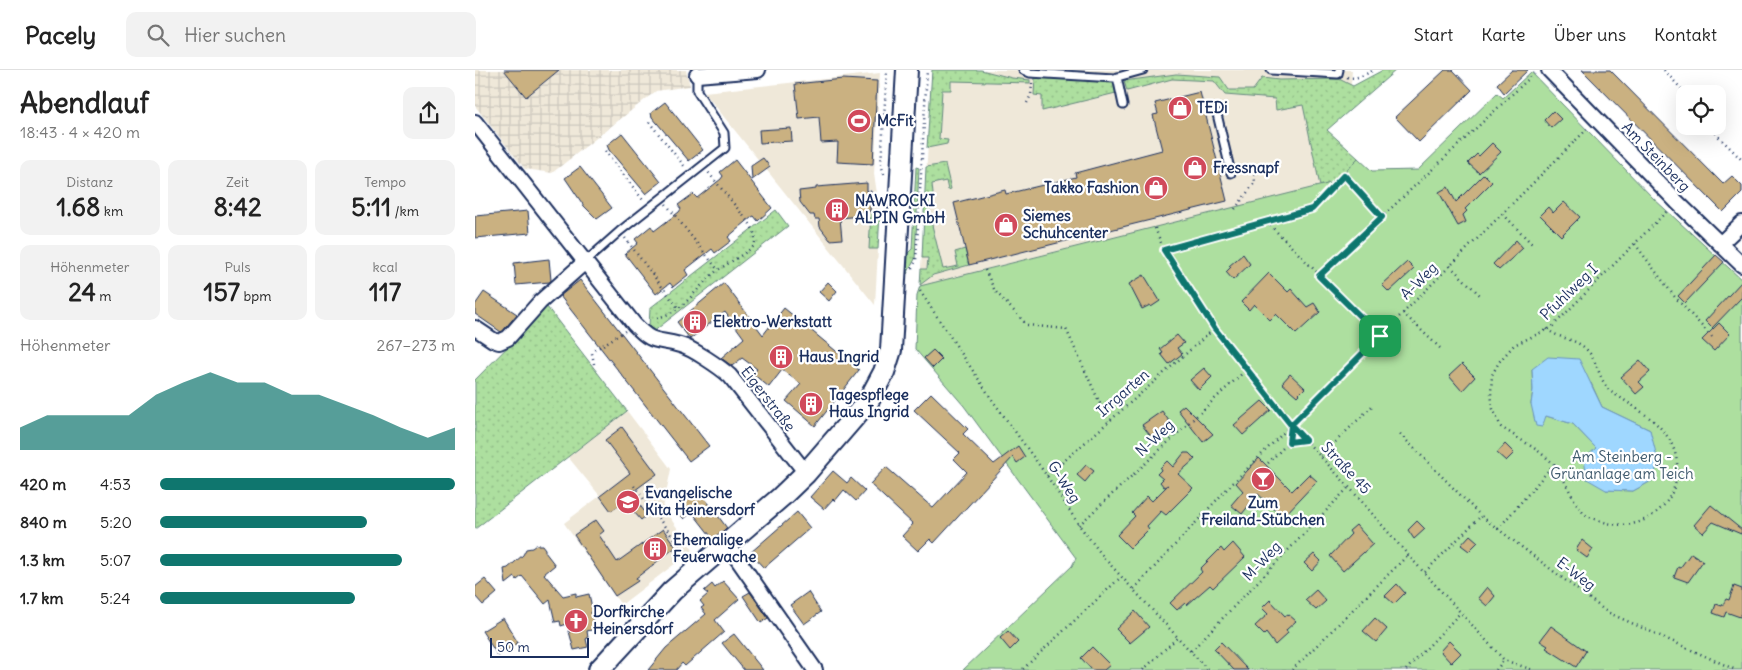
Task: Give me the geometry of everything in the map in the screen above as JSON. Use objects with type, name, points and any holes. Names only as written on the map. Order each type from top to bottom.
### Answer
[{"type":"main road","points":[[599,670],[662,601],[781,498],[806,473],[868,402],[877,386],[891,350],[907,70]]},
{"type":"street","points":[[697,75],[758,70]]},
{"type":"street","name":"Am Steinberg","points":[[1549,70],[1677,202],[1742,265]]},
{"type":"street","name":"Eigerstraße","points":[[475,122],[635,324],[650,339],[681,345],[722,369],[730,376],[806,473]]},
{"type":"street","points":[[1720,244],[1742,222]]},
{"type":"street","points":[[475,328],[499,342],[508,338],[541,302],[586,261]]},
{"type":"street","points":[[727,544],[815,670]]},
{"type":"lane","points":[[1023,70],[1032,73],[1117,75],[1143,70]]},
{"type":"lane","points":[[1271,70],[1338,72]]},
{"type":"lane","points":[[586,261],[649,207],[725,148],[724,133],[697,92],[697,75]]},
{"type":"lane","points":[[1117,75],[1123,105]]},
{"type":"lane","points":[[1217,114],[1231,173]]},
{"type":"path","points":[[885,178],[881,164],[887,70]]},
{"type":"path","points":[[908,276],[916,261],[927,70]]},
{"type":"path","points":[[1338,72],[1350,79],[1358,78],[1374,70]]},
{"type":"path","points":[[1319,276],[1538,70]]},
{"type":"path","points":[[1665,70],[1677,85]]},
{"type":"path","points":[[1027,103],[1031,96],[1032,73]]},
{"type":"path","name":"A-Weg","points":[[1134,589],[1226,490],[1596,119]]},
{"type":"path","points":[[649,122],[690,174]]},
{"type":"path","points":[[1716,135],[1742,160]]},
{"type":"path","points":[[605,152],[649,207]]},
{"type":"path","points":[[1235,209],[1255,182],[1253,163]]},
{"type":"path","points":[[657,318],[670,314],[692,297],[703,283],[718,270],[754,246],[755,232],[750,224],[703,165]]},
{"type":"path","points":[[1164,250],[1312,209],[1344,175],[1382,217]]},
{"type":"path","points":[[661,198],[718,270]]},
{"type":"path","name":"Pfuhlweg I","points":[[1547,329],[1552,333],[1576,341],[1588,350],[1609,390],[1649,418],[1665,432],[1673,446],[1678,462],[1675,488],[1667,502],[1645,520],[1634,524],[1609,524],[1586,515],[1577,504],[1561,472],[1554,464],[1537,450],[1501,427],[1493,409],[1491,393],[1492,375],[1499,362],[1514,344],[1547,329],[1551,328],[1677,202]]},
{"type":"path","points":[[1502,214],[1533,245]]},
{"type":"path","points":[[1270,225],[1380,336]]},
{"type":"path","name":"Straße 45","points":[[1155,228],[1164,250],[1215,329],[1291,425],[1504,660],[1533,670]]},
{"type":"path","points":[[620,231],[678,308]]},
{"type":"path","points":[[1635,244],[1674,296],[1713,337]]},
{"type":"path","points":[[1450,266],[1481,296]]},
{"type":"path","points":[[985,270],[995,291],[1027,324],[1066,329],[1108,421]]},
{"type":"path","name":"G-Weg","points":[[920,292],[1079,525],[1121,577],[1208,670]]},
{"type":"path","points":[[1403,313],[1440,348]]},
{"type":"path","points":[[594,364],[592,353],[595,350],[635,324]]},
{"type":"path","name":"Irrgarten","points":[[1047,476],[1215,329]]},
{"type":"path","name":"N-Weg","points":[[1079,525],[1247,369]]},
{"type":"path","points":[[1321,456],[1373,405]]},
{"type":"path","points":[[1289,442],[1291,425]]},
{"type":"path","name":"E-Weg","points":[[1400,434],[1481,516],[1607,612],[1736,670]]},
{"type":"path","points":[[1268,463],[1289,442],[1305,440]]},
{"type":"path","points":[[1498,529],[1554,464]]},
{"type":"path","points":[[633,486],[690,559]]},
{"type":"path","name":"M-Weg","points":[[1191,651],[1349,487]]},
{"type":"path","points":[[1425,572],[1481,516]]},
{"type":"path","points":[[1292,670],[1408,554]]},
{"type":"path","points":[[1023,669],[1121,577]]},
{"type":"path","points":[[1406,670],[1461,612]]},
{"type":"path","points":[[1143,670],[1178,637]]},
{"type":"path","points":[[1496,670],[1504,660]]},
{"type":"shaded area","points":[[475,70],[686,70],[690,86],[656,91],[552,173],[525,169],[475,106]]},
{"type":"shaded area","points":[[932,70],[1352,70],[1351,84],[1327,130],[1358,158],[1335,182],[920,286]]},
{"type":"shaded area","points":[[880,73],[874,174],[880,213],[875,305],[704,92]]},
{"type":"shaded area","name":"Evangelische Kita Heinersdorf","points":[[627,411],[671,469],[663,508],[693,550],[621,605],[564,523],[600,496],[568,457]]},
{"type":"green space","points":[[932,70],[981,70],[1012,78],[1030,80],[1030,83],[951,81],[951,90],[942,90],[939,139],[948,140],[947,144],[927,148]]},
{"type":"green space","points":[[1383,70],[1396,70],[1327,130],[1358,158],[1335,182],[1320,186],[1303,105],[1276,110],[1275,99],[1225,95],[1214,81],[1172,79],[1127,91],[1124,81],[1176,74],[1220,77],[1229,90],[1253,90],[1262,78],[1279,80],[1339,79],[1353,86]]},
{"type":"green space","points":[[1531,72],[1653,198],[1742,280],[1742,670],[963,670],[1072,566],[1076,558],[964,406],[915,349],[917,295],[920,286],[1335,182],[1358,158],[1372,171],[1418,170],[1497,93],[1503,98]],"holes":[[[1532,369],[1591,383],[1602,407],[1650,430],[1655,479],[1633,491],[1606,490],[1596,448],[1573,424],[1546,416],[1531,404],[1533,390]]]},
{"type":"green space","points":[[1035,78],[1113,81],[1116,93],[1042,111],[1042,96],[1034,95]]},
{"type":"green space","points":[[945,164],[951,189],[948,190],[946,181],[932,184],[933,194],[929,213],[943,269],[958,266],[955,252],[965,249],[969,265],[933,275],[920,285],[921,269],[927,269],[928,258],[922,258],[926,167]]},
{"type":"green space","points":[[916,167],[919,168],[915,259],[907,274],[908,253],[912,249]]},
{"type":"green space","points":[[776,210],[788,226],[653,332],[649,326],[650,308]]},
{"type":"green space","points":[[871,212],[880,213],[878,249],[869,249]]},
{"type":"green space","points":[[547,307],[627,411],[475,529],[475,380]]},
{"type":"water","points":[[1548,357],[1579,359],[1602,407],[1650,430],[1657,457],[1655,479],[1633,491],[1606,490],[1587,479],[1584,459],[1596,448],[1573,424],[1546,416],[1542,427],[1536,426],[1531,404],[1533,390],[1532,369]]},
{"type":"building","points":[[504,70],[559,70],[526,97]]},
{"type":"building","points":[[1445,70],[1453,70],[1472,90],[1419,142],[1395,117]]},
{"type":"building","points":[[1512,70],[1528,70],[1504,93],[1497,84]]},
{"type":"building","points":[[1582,70],[1610,70],[1723,184],[1732,176],[1742,186],[1742,193],[1723,212]]},
{"type":"building","name":"McFit","points":[[843,79],[877,81],[873,164],[837,162],[838,142],[821,143],[819,117],[799,119],[795,84]]},
{"type":"building","points":[[1200,92],[1227,201],[969,265],[954,203],[1005,190],[1006,194],[1076,177],[1075,173],[1162,150],[1153,115],[1158,114],[1155,103]]},
{"type":"building","points":[[665,102],[703,150],[689,161],[652,117],[651,113]]},
{"type":"building","points":[[1553,111],[1561,119],[1551,128],[1544,120]]},
{"type":"building","points":[[791,128],[792,141],[760,143],[759,130]]},
{"type":"building","points":[[622,133],[661,182],[646,194],[609,150],[607,145]]},
{"type":"building","points":[[1492,143],[1501,152],[1479,173],[1468,163],[1477,154],[1479,156]]},
{"type":"building","points":[[763,158],[770,167],[752,180],[751,166]]},
{"type":"building","points":[[735,160],[772,208],[758,221],[754,216],[752,217],[728,237],[731,241],[715,253],[712,249],[685,270],[688,275],[673,287],[670,283],[656,294],[625,254],[638,243],[635,239],[651,226],[654,231],[679,212],[681,209],[678,205],[693,194],[697,198],[721,179],[723,176],[720,172]]},
{"type":"building","points":[[580,167],[612,208],[597,219],[584,206],[565,178]]},
{"type":"building","points":[[1484,174],[1492,182],[1465,209],[1467,211],[1463,215],[1466,222],[1458,226],[1439,192],[1448,187],[1456,202]]},
{"type":"building","name":"NAWROCKI ALPIN GmbH","points":[[867,183],[867,191],[871,191],[870,211],[859,213],[860,216],[840,218],[842,239],[830,240],[820,227],[819,219],[815,219],[814,215],[810,215],[800,202],[799,191],[816,189],[816,187]]},
{"type":"building","points":[[1564,202],[1580,217],[1561,236],[1540,215],[1548,207],[1553,213]]},
{"type":"building","points":[[528,211],[530,233],[475,238],[475,216]]},
{"type":"building","points":[[1516,240],[1523,248],[1499,270],[1493,264]]},
{"type":"building","points":[[1243,254],[1250,264],[1233,280],[1226,272],[1231,267],[1229,266]]},
{"type":"building","points":[[1716,255],[1724,262],[1685,303],[1678,296]]},
{"type":"building","points":[[549,259],[550,282],[516,285],[514,263]]},
{"type":"building","points":[[1407,262],[1414,269],[1389,292],[1382,285]]},
{"type":"building","points":[[1269,273],[1288,292],[1291,289],[1307,307],[1314,303],[1320,312],[1296,334],[1276,314],[1270,320],[1254,304],[1249,310],[1241,302]]},
{"type":"building","points":[[1144,275],[1160,301],[1151,307],[1150,305],[1142,309],[1129,284]]},
{"type":"building","points":[[580,280],[709,446],[689,461],[560,296]]},
{"type":"building","points":[[1742,281],[1742,297],[1712,328],[1705,321]]},
{"type":"building","points":[[828,282],[837,291],[829,301],[819,292]]},
{"type":"building","points":[[724,283],[763,335],[784,308],[859,370],[815,426],[786,401],[801,384],[782,370],[769,387],[753,374],[757,369],[742,358],[732,366],[721,358],[744,338],[725,312],[690,339],[677,322]]},
{"type":"building","points":[[484,292],[517,314],[501,332],[475,314],[475,305]]},
{"type":"building","points":[[1719,323],[1730,334],[1714,351],[1702,340]]},
{"type":"building","points":[[1177,335],[1184,343],[1177,348],[1182,354],[1169,364],[1161,354],[1163,353],[1160,349]]},
{"type":"building","points":[[933,350],[942,359],[933,368],[924,358]]},
{"type":"building","points":[[1640,360],[1650,372],[1639,382],[1644,387],[1636,394],[1621,377]]},
{"type":"building","points":[[1462,364],[1475,377],[1462,391],[1449,376]]},
{"type":"building","points":[[1204,368],[1212,377],[1199,390],[1190,380]]},
{"type":"building","points":[[1290,374],[1305,388],[1297,396],[1282,383]]},
{"type":"building","points":[[931,393],[968,429],[963,434],[994,464],[1018,446],[1025,457],[1017,463],[1013,457],[934,543],[930,539],[918,551],[902,536],[913,524],[870,484],[886,467],[933,508],[967,472],[954,459],[960,453],[914,410]]},
{"type":"building","points":[[1262,401],[1271,410],[1243,435],[1234,425]]},
{"type":"building","points":[[1184,405],[1213,434],[1203,442],[1178,410]]},
{"type":"building","points":[[1162,411],[1174,428],[1157,444],[1142,425]]},
{"type":"building","points":[[622,427],[657,474],[631,493],[647,515],[641,520],[627,504],[623,503],[611,511],[600,496],[630,473],[605,440]]},
{"type":"building","points":[[1505,444],[1514,453],[1506,461],[1497,453]]},
{"type":"building","points":[[1184,453],[1189,453],[1195,459],[1178,474],[1193,488],[1166,515],[1161,511],[1147,526],[1149,529],[1130,548],[1117,535],[1135,516],[1132,513],[1147,496],[1152,501],[1168,485],[1164,487],[1160,482],[1163,479],[1157,474],[1161,470],[1160,468],[1167,461],[1173,467]]},
{"type":"building","points":[[1259,458],[1292,491],[1309,474],[1317,481],[1283,517],[1258,494],[1242,514],[1231,505],[1243,491],[1236,483]]},
{"type":"building","points":[[1086,465],[1094,471],[1085,482],[1077,475]]},
{"type":"building","points":[[833,471],[847,483],[851,478],[865,491],[856,501],[844,490],[835,501],[833,499],[824,509],[810,497]]},
{"type":"building","points":[[698,489],[727,528],[713,539],[692,512],[684,519],[676,510]]},
{"type":"building","points":[[1711,505],[1742,530],[1741,534],[1713,522],[1703,533],[1694,525]]},
{"type":"building","points":[[797,512],[810,528],[764,568],[750,553]]},
{"type":"building","points":[[596,520],[604,531],[599,535],[617,562],[663,529],[676,547],[636,578],[638,581],[615,596],[574,535]]},
{"type":"building","points":[[1417,521],[1425,529],[1414,539],[1408,530]]},
{"type":"building","points":[[1356,525],[1373,544],[1343,571],[1330,556],[1351,534],[1349,531]]},
{"type":"building","points":[[1470,535],[1478,542],[1469,551],[1461,545]]},
{"type":"building","points":[[1582,540],[1593,549],[1587,558],[1576,550]]},
{"type":"building","points":[[1233,543],[1245,557],[1213,588],[1210,585],[1187,605],[1185,603],[1177,610],[1170,603],[1202,572],[1200,569],[1221,548],[1224,552]]},
{"type":"building","points":[[542,545],[555,565],[544,574],[563,596],[576,593],[576,597],[589,594],[595,629],[587,631],[588,647],[574,650],[567,624],[561,626],[560,621],[555,622],[550,600],[545,604],[522,576],[517,580],[515,577],[506,584],[504,569],[508,568],[523,555],[526,549]]},
{"type":"building","points":[[1691,553],[1703,561],[1688,582],[1674,577],[1678,567],[1680,568]]},
{"type":"building","points":[[1314,554],[1321,561],[1312,571],[1304,563]]},
{"type":"building","points":[[485,579],[497,593],[483,605],[475,596],[475,587]]},
{"type":"building","points":[[723,581],[739,599],[715,620],[724,632],[685,666],[682,663],[676,670],[648,670],[666,648],[706,614],[701,608],[704,606],[700,601],[708,594],[704,591],[712,584],[715,588]]},
{"type":"building","points":[[1397,584],[1405,593],[1394,604],[1385,596]]},
{"type":"building","points":[[1734,586],[1742,589],[1742,612],[1740,617],[1726,612],[1724,617],[1713,613],[1716,604],[1722,606],[1726,599],[1729,600]]},
{"type":"building","points":[[1487,587],[1495,596],[1487,606],[1478,598]]},
{"type":"building","points":[[1316,590],[1326,601],[1316,610],[1305,600]]},
{"type":"building","points":[[750,592],[768,618],[761,623],[743,596]]},
{"type":"building","points":[[808,592],[821,612],[804,624],[790,605]]},
{"type":"building","points":[[1270,600],[1285,616],[1288,614],[1296,621],[1286,630],[1288,633],[1275,645],[1266,633],[1264,635],[1255,626],[1268,614],[1262,608]]},
{"type":"building","points":[[1135,611],[1149,627],[1130,643],[1116,629]]},
{"type":"building","points":[[503,618],[518,643],[498,656],[482,631]]},
{"type":"building","points":[[1375,618],[1387,629],[1376,642],[1363,631]]},
{"type":"building","points":[[1551,626],[1586,651],[1576,667],[1546,648],[1548,646],[1540,641]]},
{"type":"building","points":[[1008,631],[1018,642],[1010,650],[1000,638]]},
{"type":"building","points":[[734,634],[763,670],[744,670],[722,643]]},
{"type":"building","points":[[1449,641],[1461,653],[1451,663],[1440,651]]},
{"type":"building","points":[[1221,642],[1248,670],[1234,670],[1214,649]]},
{"type":"building","points":[[1092,647],[1110,665],[1104,670],[1092,670],[1081,658]]},
{"type":"place","name":"TEDi","points":[[1180,108]]},
{"type":"place","name":"McFit","points":[[859,121]]},
{"type":"place","name":"Fressnapf","points":[[1195,168]]},
{"type":"place","name":"Takko Fashion","points":[[1156,188]]},
{"type":"place","name":"NAWROCKI ALPIN GmbH","points":[[837,210]]},
{"type":"place","name":"Siemes Schuhcenter","points":[[1006,225]]},
{"type":"place","name":"Elektro-Werkstatt","points":[[695,322]]},
{"type":"place","name":"Haus Ingrid","points":[[781,357]]},
{"type":"place","name":"Tagespflege Haus Ingrid","points":[[811,404]]},
{"type":"place","name":"Zum Freiland-Stübchen","points":[[1263,479]]},
{"type":"place","name":"Evangelische Kita Heinersdorf","points":[[628,502]]},
{"type":"place","name":"Ehemalige Feuerwache","points":[[655,549]]},
{"type":"place","name":"Dorfkirche Heinersdorf","points":[[576,621]]},
{"type":"route","points":[[1380,336],[1291,425],[1305,440],[1289,442],[1291,425],[1215,329],[1164,250],[1312,209],[1344,175],[1382,217],[1319,276],[1380,336]]},
{"type":"park label","name":"Am Steinberg - Grünanlage am Teich","points":[[1622,466]]}]
